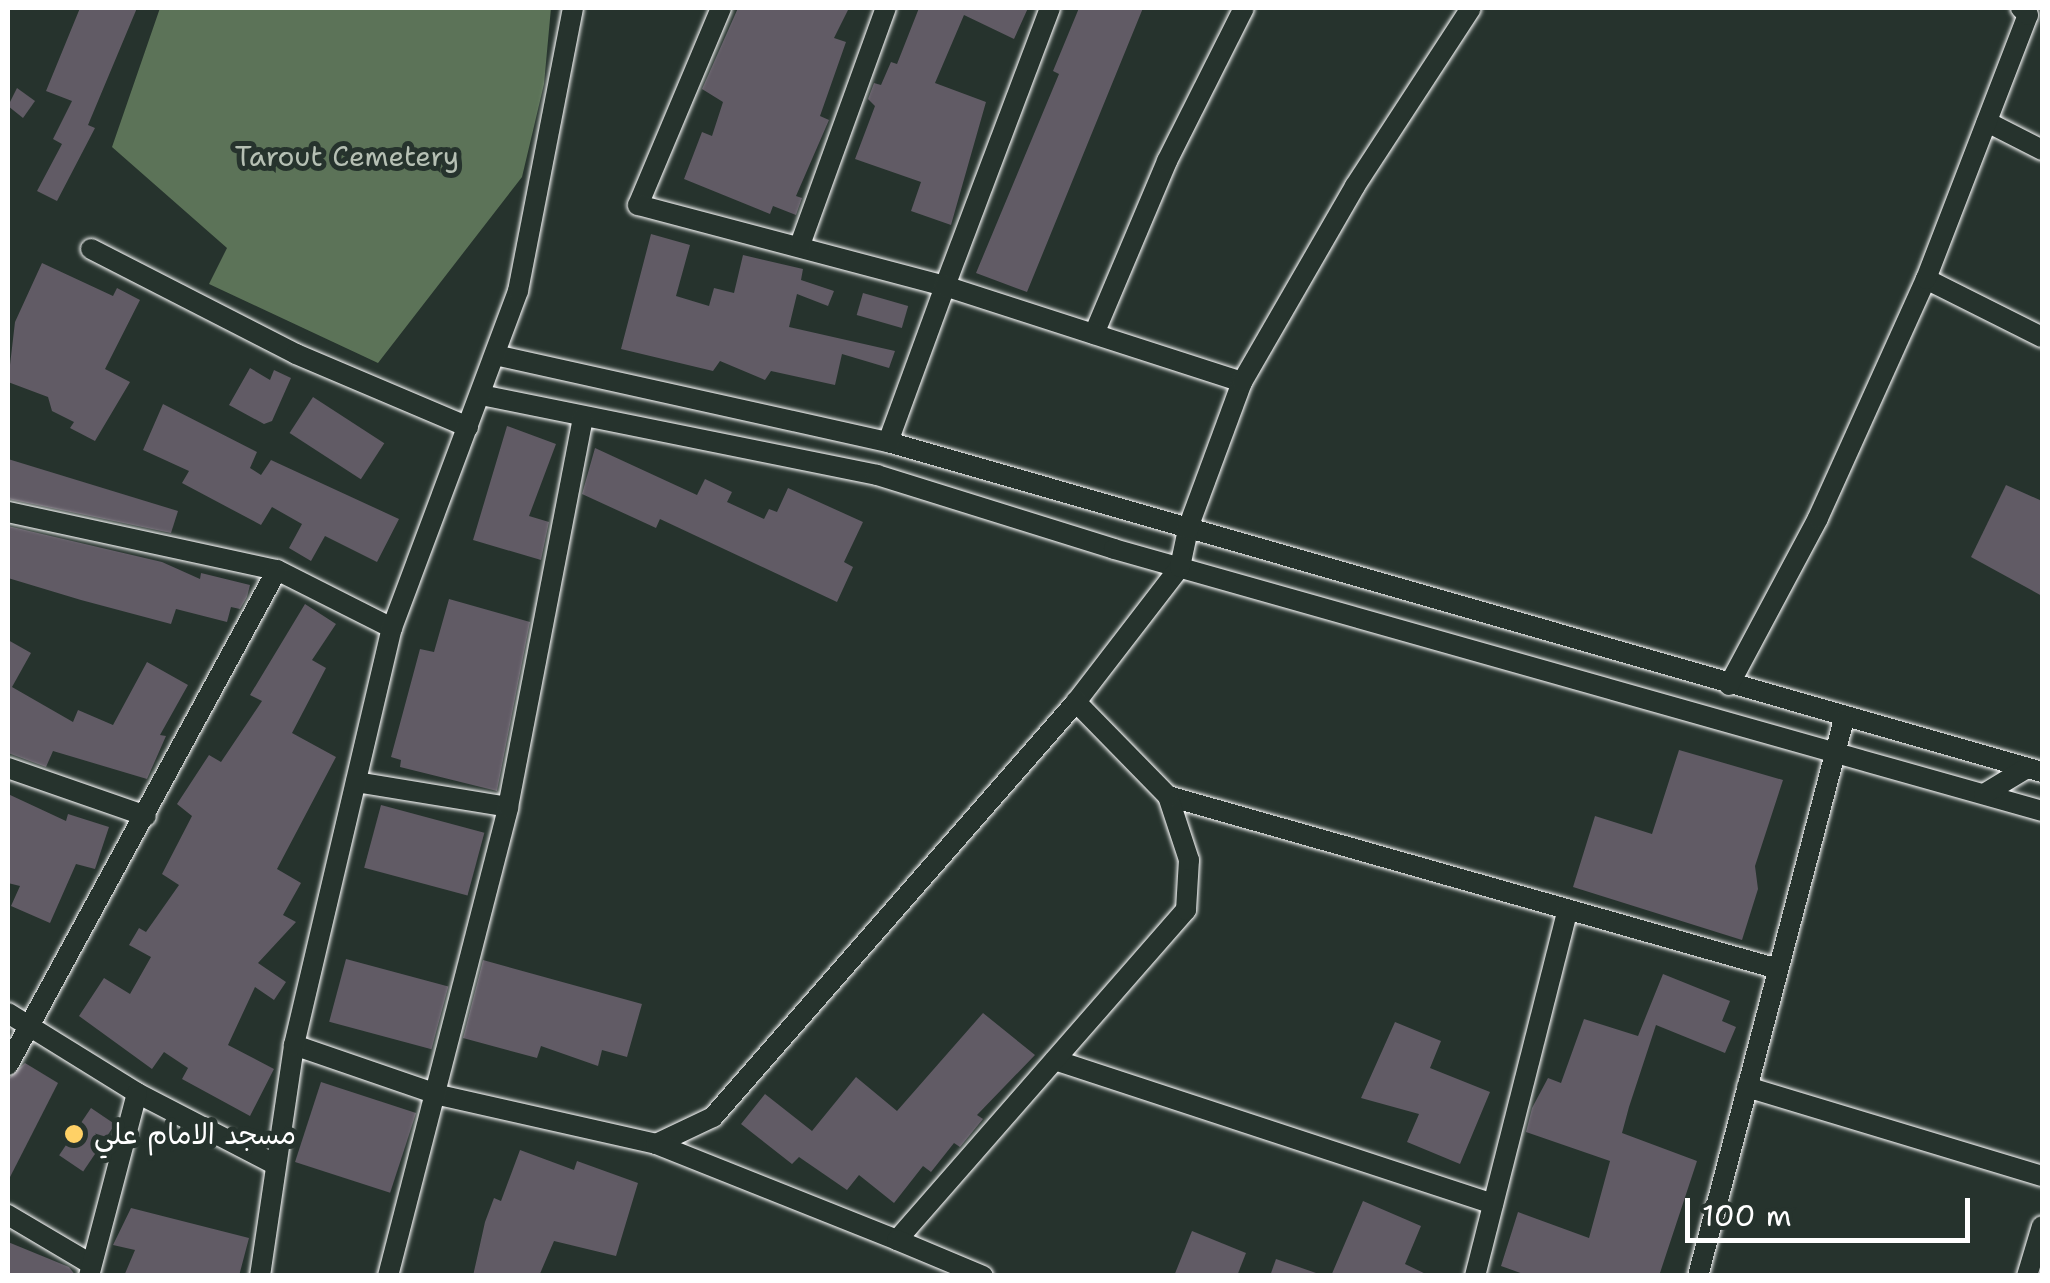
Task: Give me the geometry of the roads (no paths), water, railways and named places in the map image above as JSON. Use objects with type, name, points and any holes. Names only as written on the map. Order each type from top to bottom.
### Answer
[{"type":"street","points":[[260,1276],[294,1045],[392,628],[518,291],[573,8]]},
{"type":"street","points":[[721,8],[638,206],[800,245],[945,286],[1242,382]]},
{"type":"street","points":[[800,245],[886,8]]},
{"type":"street","points":[[888,442],[1050,8]]},
{"type":"street","points":[[1094,334],[1167,161],[1244,8]]},
{"type":"street","points":[[656,1144],[713,1118],[1076,702],[1180,568],[1188,528],[1242,382],[1356,186],[1471,8]]},
{"type":"street","points":[[1730,686],[1818,518],[1926,279],[2028,15],[2021,8]]},
{"type":"street","points":[[1987,122],[2042,150]]},
{"type":"street","points":[[91,249],[296,354],[468,427]]},
{"type":"street","points":[[1926,279],[2042,337]]},
{"type":"street","points":[[495,355],[888,442],[1844,719],[2035,770]]},
{"type":"street","points":[[480,395],[877,475],[1180,568],[2042,811]]},
{"type":"street","points":[[388,1276],[439,1094],[508,807],[583,418]]},
{"type":"street","points":[[8,512],[277,570],[392,628]]},
{"type":"street","points":[[8,1065],[32,1030],[277,570]]},
{"type":"street","points":[[897,1240],[1186,910],[1189,860],[1168,796],[1076,702]]},
{"type":"street","points":[[1698,1276],[1844,719]]},
{"type":"street","points":[[8,768],[146,816]]},
{"type":"street","points":[[1984,794],[2035,770]]},
{"type":"street","points":[[356,782],[508,807]]},
{"type":"street","points":[[1168,796],[1568,912],[1778,968]]},
{"type":"street","points":[[1474,1276],[1568,912]]},
{"type":"street","points":[[8,1013],[136,1093],[274,1164]]},
{"type":"street","points":[[294,1045],[439,1094],[656,1144],[983,1276]]},
{"type":"street","points":[[1055,1060],[1493,1204]]},
{"type":"street","points":[[1748,1088],[2042,1176]]},
{"type":"street","points":[[8,1215],[90,1270],[136,1093]]},
{"type":"street","points":[[2027,1276],[2042,1226]]},
{"type":"place","name":"مسجد الامام علي","points":[[74,1134]]},
{"type":"park label","name":"Tarout Cemetery","points":[[347,156]]}]
